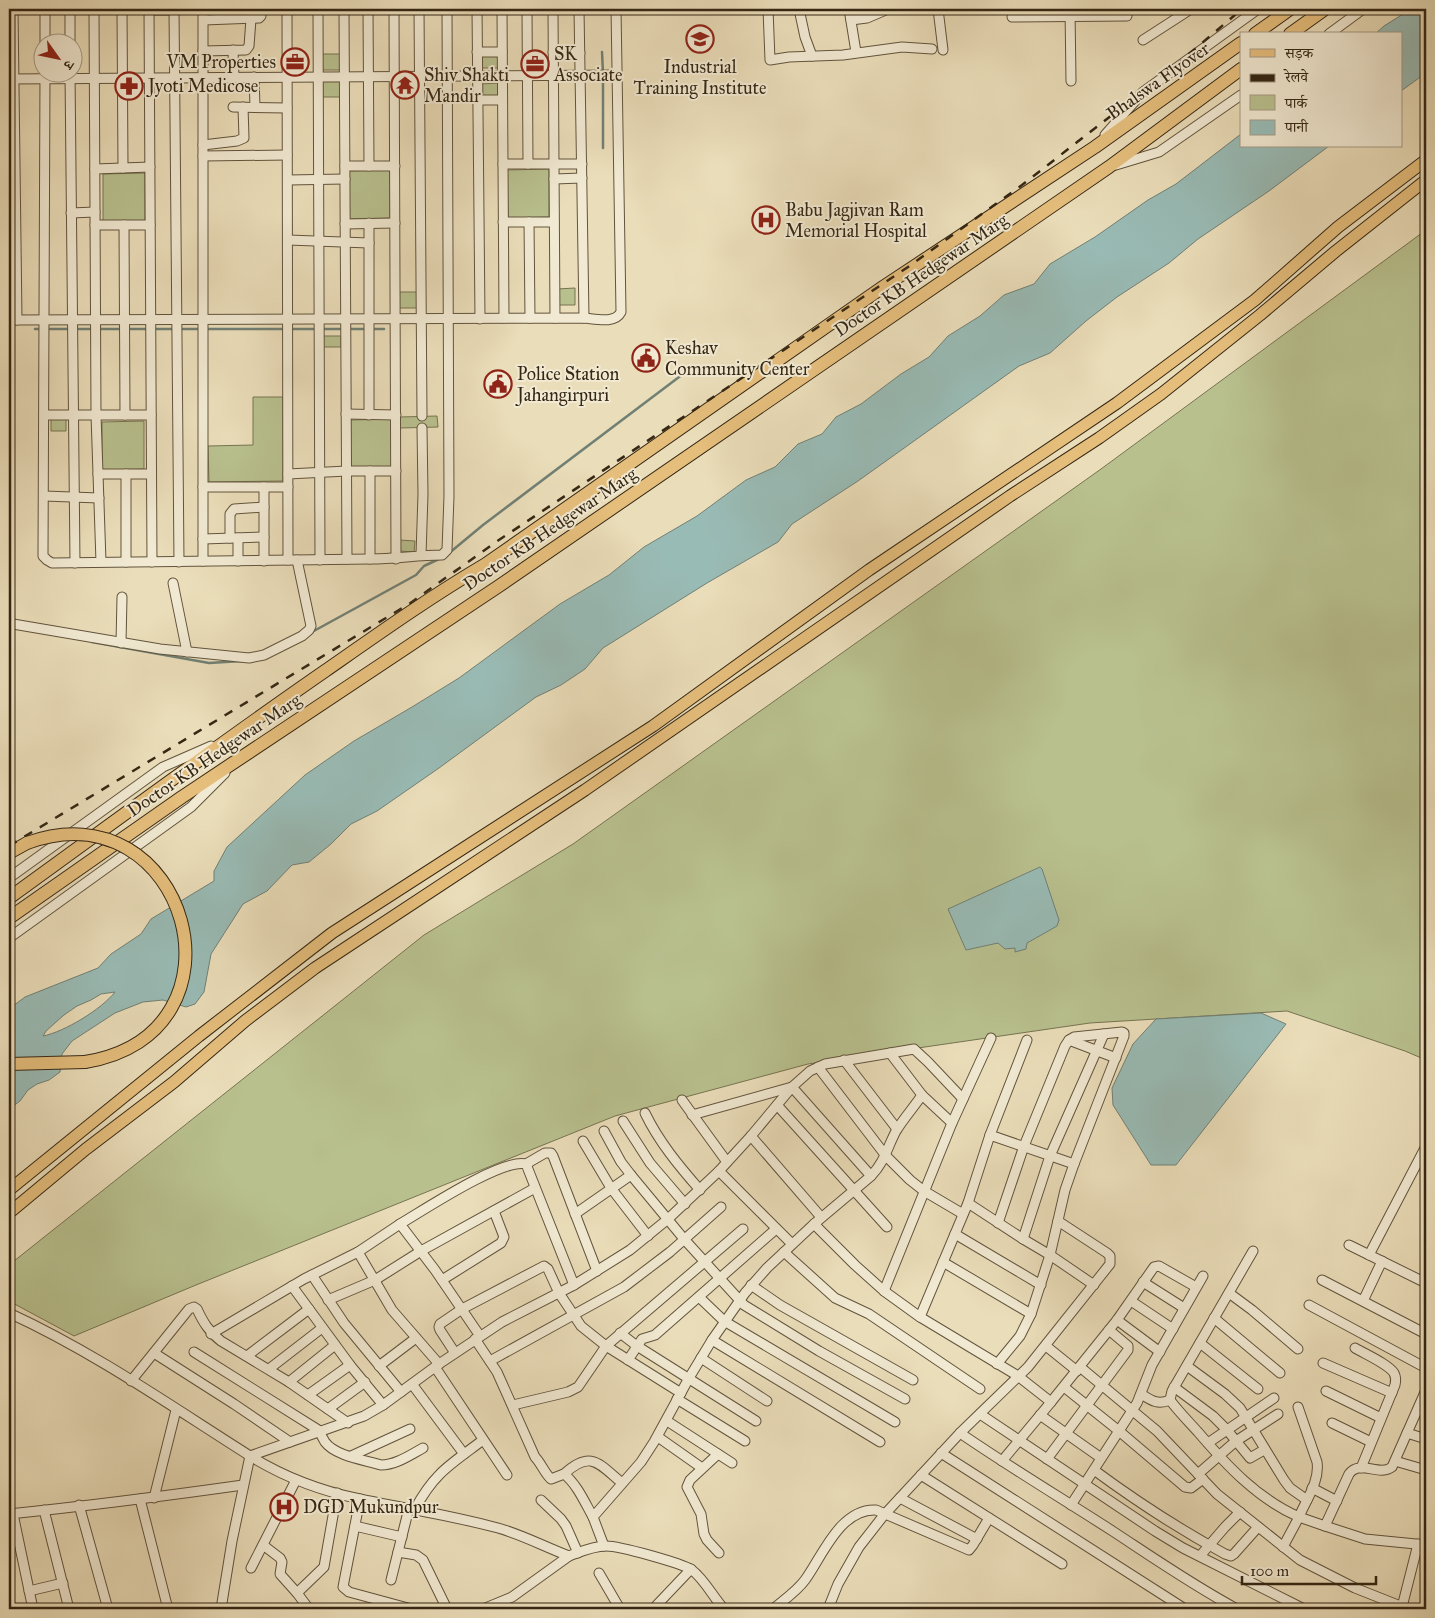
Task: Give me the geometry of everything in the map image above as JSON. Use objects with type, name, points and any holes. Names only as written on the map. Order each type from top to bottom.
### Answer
[{"type":"highway","points":[[1258,32],[1290,9]]},
{"type":"highway","points":[[1293,32],[1325,9]]},
{"type":"highway","name":"Bhalswa Flyover","points":[[1095,147],[1240,44]]},
{"type":"highway","points":[[1109,167],[1240,71]]},
{"type":"highway","name":"Doctor KB Hedgewar Marg","points":[[9,898],[173,780],[225,740],[441,590],[486,564],[883,287],[1095,147]]},
{"type":"highway","name":"Doctor KB Hedgewar Marg","points":[[9,918],[182,797],[499,586],[1109,167]]},
{"type":"highway","points":[[9,853],[37,840],[67,834],[92,836],[128,849],[155,871],[173,896],[182,923],[186,949],[186,962],[180,986],[170,1010],[157,1027],[142,1040],[124,1051],[104,1059],[85,1062],[9,1064]]},
{"type":"main road","points":[[9,1190],[199,1036],[332,933],[653,726],[869,570],[1117,403],[1255,300],[1353,216],[1426,160]]},
{"type":"main road","points":[[9,1213],[86,1149],[174,1082],[245,1021],[315,968],[585,790],[1010,496],[1100,438],[1161,394],[1426,180]]},
{"type":"main road","points":[[1353,216],[1363,229]]},
{"type":"street","points":[[13,9],[11,79],[13,320],[504,318],[614,320],[619,317],[621,312],[616,9]]},
{"type":"street","points":[[45,9],[45,32]]},
{"type":"street","points":[[70,9],[70,32]]},
{"type":"street","points":[[94,9],[96,415],[101,562]]},
{"type":"street","points":[[122,9],[123,168]]},
{"type":"street","points":[[152,562],[150,10],[174,9],[179,562]]},
{"type":"street","points":[[203,9],[203,561]]},
{"type":"street","points":[[204,20],[260,18],[261,9]]},
{"type":"street","points":[[13,624],[187,652],[249,658],[264,655],[307,633],[311,626],[293,560],[288,487],[287,9]]},
{"type":"street","points":[[318,9],[320,560]]},
{"type":"street","points":[[344,9],[347,559]]},
{"type":"street","points":[[368,9],[369,166]]},
{"type":"street","points":[[394,9],[396,559]]},
{"type":"street","points":[[419,9],[422,416]]},
{"type":"street","points":[[45,82],[43,556],[52,563],[75,563],[396,559],[421,555],[442,555],[447,550],[449,496],[447,9]]},
{"type":"street","points":[[477,9],[480,319]]},
{"type":"street","points":[[502,9],[504,318]]},
{"type":"street","points":[[527,9],[528,164]]},
{"type":"street","points":[[553,9],[555,318]]},
{"type":"street","points":[[579,9],[584,318]]},
{"type":"street","points":[[768,9],[770,60],[902,47],[932,49]]},
{"type":"street","points":[[799,9],[806,41],[812,56]]},
{"type":"street","points":[[849,9],[856,52]]},
{"type":"street","points":[[851,20],[867,18],[888,9]]},
{"type":"street","points":[[938,9],[943,50]]},
{"type":"street","points":[[1143,40],[1191,9]]},
{"type":"street","points":[[1095,147],[1143,92],[1258,9]]},
{"type":"street","points":[[1332,32],[1363,9]]},
{"type":"street","points":[[1012,17],[1070,13],[1127,16]]},
{"type":"street","points":[[1070,13],[1071,81]]},
{"type":"street","points":[[202,51],[246,50],[248,48],[251,19]]},
{"type":"street","points":[[233,50],[234,78]]},
{"type":"street","points":[[477,52],[502,52]]},
{"type":"street","points":[[553,52],[580,53]]},
{"type":"street","points":[[82,78],[94,79],[618,75]]},
{"type":"street","points":[[11,79],[32,77]]},
{"type":"street","points":[[254,78],[255,107]]},
{"type":"street","points":[[70,82],[75,563]]},
{"type":"street","points":[[1109,167],[1160,152],[1240,96]]},
{"type":"street","points":[[478,100],[502,100]]},
{"type":"street","points":[[233,107],[287,108]]},
{"type":"street","points":[[203,145],[237,141],[244,138],[243,107]]},
{"type":"street","points":[[203,156],[287,155]]},
{"type":"street","points":[[503,164],[582,164]]},
{"type":"street","points":[[345,166],[395,166]]},
{"type":"street","points":[[94,169],[150,167]]},
{"type":"street","points":[[554,179],[582,178]]},
{"type":"street","points":[[288,180],[345,179]]},
{"type":"street","points":[[72,213],[95,212]]},
{"type":"street","points":[[503,222],[554,222]]},
{"type":"street","points":[[529,222],[530,318]]},
{"type":"street","points":[[369,223],[369,414]]},
{"type":"street","points":[[346,224],[395,223]]},
{"type":"street","points":[[95,225],[150,225]]},
{"type":"street","points":[[124,225],[125,415]]},
{"type":"street","points":[[288,240],[369,243]]},
{"type":"street","points":[[346,414],[396,415]]},
{"type":"street","points":[[44,415],[151,415]]},
{"type":"street","points":[[421,555],[423,494],[422,428]]},
{"type":"street","points":[[370,471],[370,559]]},
{"type":"street","points":[[288,474],[396,471]]},
{"type":"street","points":[[98,474],[151,474]]},
{"type":"street","points":[[126,474],[126,562]]},
{"type":"street","points":[[203,487],[288,487]]},
{"type":"street","points":[[264,487],[264,561]]},
{"type":"street","points":[[44,496],[99,498]]},
{"type":"street","points":[[238,561],[230,514],[234,508],[264,507]]},
{"type":"street","points":[[203,539],[264,537]]},
{"type":"street","points":[[173,583],[187,652]]},
{"type":"street","points":[[121,642],[122,597]]},
{"type":"street","points":[[9,878],[163,767],[225,740]]},
{"type":"street","points":[[9,938],[191,807],[242,757]]},
{"type":"street","points":[[998,1223],[1024,1146],[1065,1046],[1074,1037],[1124,1033],[1074,1164],[1050,1255],[1031,1314],[1020,1336],[999,1365]]},
{"type":"street","points":[[1023,1239],[1050,1156],[1104,1034]]},
{"type":"street","points":[[884,1291],[952,1123],[991,1038]]},
{"type":"street","points":[[920,1317],[968,1203],[990,1135],[1027,1040]]},
{"type":"street","points":[[1069,1040],[1116,1058]]},
{"type":"street","points":[[250,1456],[364,1416],[383,1405],[502,1322],[574,1285],[630,1250],[668,1219],[720,1171],[792,1087],[810,1071],[844,1060],[910,1049],[916,1050],[963,1099]]},
{"type":"street","points":[[890,1053],[922,1095],[952,1123]]},
{"type":"street","points":[[844,1060],[898,1129]]},
{"type":"street","points":[[818,1067],[886,1156],[924,1191],[963,1214]]},
{"type":"street","points":[[692,1115],[792,1087]]},
{"type":"street","points":[[792,1087],[871,1176]]},
{"type":"street","points":[[594,1518],[658,1437],[689,1378],[712,1340],[751,1285],[817,1221],[871,1176],[886,1156],[898,1129],[922,1095]]},
{"type":"street","points":[[682,1100],[727,1162]]},
{"type":"street","points":[[777,1105],[887,1227]]},
{"type":"street","points":[[645,1113],[651,1126],[671,1156],[700,1190]]},
{"type":"street","points":[[624,1121],[650,1163],[685,1204]]},
{"type":"street","points":[[604,1131],[621,1162],[631,1175],[684,1239],[740,1301],[763,1318],[905,1399]]},
{"type":"street","points":[[990,1135],[1074,1164]]},
{"type":"street","points":[[751,1136],[817,1221],[855,1265],[884,1291],[920,1317],[1014,1374],[1051,1402]]},
{"type":"street","points":[[583,1141],[611,1188],[648,1236]]},
{"type":"street","points":[[1369,1255],[1425,1148]]},
{"type":"street","points":[[211,1334],[292,1286],[358,1252],[400,1224],[477,1178],[522,1163],[526,1164],[545,1153],[550,1153],[553,1156],[597,1271]]},
{"type":"street","points":[[526,1164],[574,1285]]},
{"type":"street","points":[[720,1171],[792,1244]]},
{"type":"street","points":[[575,1214],[631,1175]]},
{"type":"street","points":[[328,1300],[375,1280],[421,1251],[535,1188]]},
{"type":"street","points":[[968,1203],[1050,1255],[1094,1286]]},
{"type":"street","points":[[490,1360],[624,1287],[644,1273],[721,1207]]},
{"type":"street","points":[[442,1280],[501,1243],[504,1237],[494,1211]]},
{"type":"street","points":[[828,1609],[838,1584],[880,1513],[900,1498],[980,1414],[1014,1374],[1028,1367],[1110,1264],[1110,1256],[1058,1221]]},
{"type":"street","points":[[400,1224],[462,1309],[513,1405],[535,1456],[541,1463],[548,1478],[555,1479],[580,1462],[588,1460],[601,1466],[622,1483]]},
{"type":"street","points":[[513,1405],[578,1388],[606,1346],[704,1260],[743,1229]]},
{"type":"street","points":[[628,1360],[642,1340],[655,1335],[776,1229]]},
{"type":"street","points":[[955,1234],[1041,1285]]},
{"type":"street","points":[[1349,1245],[1426,1283]]},
{"type":"street","points":[[1046,1346],[1103,1386],[1133,1410],[1157,1431],[1217,1494],[1300,1560],[1355,1588],[1405,1608],[1422,1544],[1365,1539],[1282,1510],[1247,1484],[1170,1400],[1174,1387],[1253,1251]]},
{"type":"street","points":[[358,1252],[392,1310],[437,1366],[507,1475]]},
{"type":"street","points":[[784,1252],[835,1298],[869,1314],[980,1389]]},
{"type":"street","points":[[1363,1300],[1382,1261]]},
{"type":"street","points":[[943,1262],[1031,1314]]},
{"type":"street","points":[[455,1353],[439,1327],[444,1320],[541,1266],[546,1267],[559,1293],[581,1326],[606,1346],[745,1441]]},
{"type":"street","points":[[1002,1461],[1109,1330],[1154,1266],[1196,1287]]},
{"type":"street","points":[[312,1275],[344,1323],[401,1392]]},
{"type":"street","points":[[1071,1505],[1133,1410],[1147,1376],[1203,1276]]},
{"type":"street","points":[[1322,1280],[1426,1334]]},
{"type":"street","points":[[1144,1282],[1184,1308]]},
{"type":"street","points":[[751,1285],[780,1305],[913,1380]]},
{"type":"street","points":[[292,1286],[335,1346],[383,1405]]},
{"type":"street","points":[[1228,1293],[1252,1310],[1298,1349]]},
{"type":"street","points":[[699,1297],[724,1321],[895,1422]]},
{"type":"street","points":[[1131,1301],[1173,1329]]},
{"type":"street","points":[[1309,1305],[1426,1368]]},
{"type":"street","points":[[131,1381],[191,1307],[197,1308],[211,1334],[269,1369],[348,1423]]},
{"type":"street","points":[[247,1356],[309,1309]]},
{"type":"street","points":[[9,1313],[62,1339],[250,1456],[296,1480],[337,1494],[500,1529],[530,1539],[569,1556]]},
{"type":"street","points":[[1214,1318],[1280,1373]]},
{"type":"street","points":[[1116,1320],[1160,1352]]},
{"type":"street","points":[[269,1369],[322,1328]]},
{"type":"street","points":[[1047,1459],[1103,1386],[1128,1348],[1109,1330]]},
{"type":"street","points":[[620,1333],[637,1346],[756,1421]]},
{"type":"street","points":[[379,1366],[416,1338]]},
{"type":"street","points":[[712,1340],[880,1442]]},
{"type":"street","points":[[1200,1343],[1258,1389]]},
{"type":"street","points":[[289,1382],[335,1346]]},
{"type":"street","points":[[1356,1348],[1393,1372],[1396,1378],[1392,1393],[1361,1468]]},
{"type":"street","points":[[194,1352],[320,1431],[325,1442],[331,1448],[381,1465],[393,1463],[423,1448]]},
{"type":"street","points":[[154,1353],[290,1442]]},
{"type":"street","points":[[701,1358],[767,1401]]},
{"type":"street","points":[[1323,1363],[1392,1393]]},
{"type":"street","points":[[308,1395],[350,1365]]},
{"type":"street","points":[[1187,1366],[1232,1400],[1247,1417],[1264,1450],[1290,1488],[1307,1500]]},
{"type":"street","points":[[328,1409],[364,1382]]},
{"type":"street","points":[[412,1384],[464,1454]]},
{"type":"street","points":[[1064,1387],[1185,1488],[1191,1488],[1219,1455],[1236,1441],[1278,1414]]},
{"type":"street","points":[[1174,1387],[1213,1416],[1250,1458],[1264,1450]]},
{"type":"street","points":[[1326,1391],[1381,1418]]},
{"type":"street","points":[[1325,1526],[1353,1469],[1388,1470],[1395,1461],[1407,1433],[1422,1412],[1426,1393]]},
{"type":"street","points":[[1141,1394],[1154,1402],[1159,1403],[1170,1400]]},
{"type":"street","points":[[1208,1443],[1274,1398]]},
{"type":"street","points":[[1283,1547],[1307,1500],[1318,1469],[1318,1462],[1298,1407]]},
{"type":"street","points":[[154,1498],[176,1410]]},
{"type":"street","points":[[980,1414],[1154,1531],[1304,1609]]},
{"type":"street","points":[[1040,1416],[1101,1458]]},
{"type":"street","points":[[667,1421],[732,1463]]},
{"type":"street","points":[[1332,1423],[1371,1442]]},
{"type":"street","points":[[351,1456],[410,1429]]},
{"type":"street","points":[[960,1433],[1171,1570],[1237,1609]]},
{"type":"street","points":[[1407,1433],[1426,1439]]},
{"type":"street","points":[[658,1437],[702,1468]]},
{"type":"street","points":[[391,1580],[402,1537],[412,1509],[425,1490],[444,1469],[483,1440]]},
{"type":"street","points":[[941,1453],[1185,1609]]},
{"type":"street","points":[[718,1454],[690,1480],[687,1487],[701,1514],[704,1534],[719,1553]]},
{"type":"street","points":[[221,1609],[250,1456]]},
{"type":"street","points":[[1395,1461],[1426,1470]]},
{"type":"street","points":[[1094,1470],[1141,1504],[1225,1554],[1231,1556],[1234,1554],[1258,1527]]},
{"type":"street","points":[[564,1474],[580,1493],[594,1518],[604,1546]]},
{"type":"street","points":[[921,1475],[1062,1564]]},
{"type":"street","points":[[251,1568],[296,1480]]},
{"type":"street","points":[[33,1609],[11,1514],[140,1498],[154,1498],[243,1485]]},
{"type":"street","points":[[1312,1488],[1337,1500]]},
{"type":"street","points":[[297,1593],[324,1568],[337,1494]]},
{"type":"street","points":[[140,1498],[168,1609]]},
{"type":"street","points":[[900,1498],[977,1539]]},
{"type":"street","points":[[360,1499],[342,1583],[345,1590],[408,1608]]},
{"type":"street","points":[[541,1500],[566,1526],[578,1553]]},
{"type":"street","points":[[79,1505],[108,1609]]},
{"type":"street","points":[[44,1510],[69,1609]]},
{"type":"street","points":[[774,1609],[803,1583],[838,1530],[854,1515],[863,1511],[880,1513],[966,1549],[972,1548],[989,1518]]},
{"type":"street","points":[[1200,1556],[1240,1512]]},
{"type":"street","points":[[354,1526],[402,1537]]},
{"type":"street","points":[[263,1545],[280,1558],[282,1562],[280,1574],[309,1609]]},
{"type":"street","points":[[483,1609],[520,1592],[569,1556],[604,1546],[626,1550],[690,1569],[700,1578],[724,1609]]},
{"type":"street","points":[[398,1552],[416,1555],[423,1560],[447,1609]]},
{"type":"street","points":[[653,1609],[690,1569]]},
{"type":"street","points":[[599,1574],[620,1609]]},
{"type":"street","points":[[29,1591],[63,1583]]},
{"type":"green space","points":[[498,53],[498,68],[480,68],[480,54]]},
{"type":"green space","points":[[322,54],[340,54],[340,70],[322,70]]},
{"type":"green space","points":[[322,80],[340,80],[340,97],[322,97]]},
{"type":"green space","points":[[499,83],[499,98],[481,98],[481,84]]},
{"type":"green space","points":[[549,169],[549,217],[508,218],[507,170]]},
{"type":"green space","points":[[390,170],[390,218],[349,219],[348,171]]},
{"type":"green space","points":[[145,173],[145,221],[103,222],[103,174]]},
{"type":"green space","points":[[1426,230],[1426,1060],[1405,1051],[1287,1011],[1090,1023],[808,1064],[615,1116],[74,1336],[9,1301],[9,1265],[424,935],[573,844],[1101,469]]},
{"type":"green space","points":[[575,288],[575,305],[557,305],[557,289]]},
{"type":"green space","points":[[399,292],[417,292],[417,308],[399,308]]},
{"type":"green space","points":[[323,336],[341,336],[341,347],[323,347]]},
{"type":"green space","points":[[253,397],[283,397],[283,481],[209,482],[208,446],[253,445]]},
{"type":"green space","points":[[437,416],[438,427],[400,428],[400,417]]},
{"type":"green space","points":[[51,417],[66,418],[66,431],[51,431]]},
{"type":"green space","points":[[392,419],[392,467],[350,468],[350,420]]},
{"type":"green space","points":[[144,421],[144,469],[102,470],[102,422]]},
{"type":"green space","points":[[399,540],[415,541],[414,552],[399,551]]},
{"type":"water","points":[[1411,9],[1426,9],[1426,73],[1402,90],[1402,32],[1377,32]]},
{"type":"water","points":[[1240,135],[1240,148],[1326,148],[1269,191],[1198,239],[1169,263],[1117,297],[1050,353],[1019,366],[858,481],[792,524],[778,542],[707,583],[603,648],[585,669],[561,685],[536,697],[377,811],[351,824],[309,862],[292,865],[267,891],[243,904],[211,954],[204,992],[195,1004],[186,1007],[163,1000],[143,1002],[115,1013],[72,1041],[62,1054],[60,1072],[49,1080],[37,1084],[28,1090],[20,1101],[9,1109],[9,1009],[25,997],[98,968],[111,954],[141,934],[151,919],[214,881],[214,871],[227,847],[305,775],[354,741],[459,678],[560,604],[609,575],[644,547],[697,516],[746,480],[775,467],[798,444],[822,434],[836,417],[861,404],[901,374],[929,357],[948,336],[980,316],[1004,295],[1034,284],[1050,264],[1095,237],[1148,200],[1176,184]],"holes":[[[115,992],[101,1005],[72,1025],[43,1036],[64,1015],[77,1006],[101,994]]]},
{"type":"water","points":[[1040,867],[1059,920],[1057,926],[1027,943],[1026,949],[1015,952],[1015,948],[1005,949],[998,943],[966,950],[948,909]]},
{"type":"water","points":[[1261,1013],[1286,1024],[1176,1165],[1151,1165],[1113,1105],[1112,1088],[1133,1044],[1156,1019]]},
{"type":"waterway","points":[[602,52],[603,73]]},
{"type":"waterway","points":[[603,78],[603,148]]},
{"type":"waterway","points":[[35,329],[70,329]]},
{"type":"waterway","points":[[75,329],[92,329]]},
{"type":"waterway","points":[[98,329],[122,329]]},
{"type":"waterway","points":[[128,329],[147,329]]},
{"type":"waterway","points":[[153,329],[200,329]]},
{"type":"waterway","points":[[205,329],[285,329]]},
{"type":"waterway","points":[[290,329],[342,329]]},
{"type":"waterway","points":[[348,329],[384,329]]},
{"type":"waterway","points":[[448,554],[483,525],[687,371]]},
{"type":"waterway","points":[[312,632],[416,575],[424,566],[439,559]]},
{"type":"waterway","points":[[92,642],[209,663],[242,661]]},
{"type":"railway","points":[[9,846],[409,604],[496,542],[908,267],[1022,185],[1175,66],[1242,9]]},
{"type":"place","name":"Industrial Training Institute","points":[[700,39]]},
{"type":"place","name":"VM Properties","points":[[295,62]]},
{"type":"place","name":"SK Associate","points":[[535,64]]},
{"type":"place","name":"Shiv Shakti Mandir","points":[[405,85]]},
{"type":"place","name":"Jyoti Medicose","points":[[129,86]]},
{"type":"place","name":"Babu Jagjivan Ram Memorial Hospital","points":[[766,220]]},
{"type":"place","name":"Keshav Community Center","points":[[646,358]]},
{"type":"place","name":"Police Station Jahangirpuri","points":[[498,384]]},
{"type":"place","name":"DGD Mukundpur","points":[[284,1507]]}]
